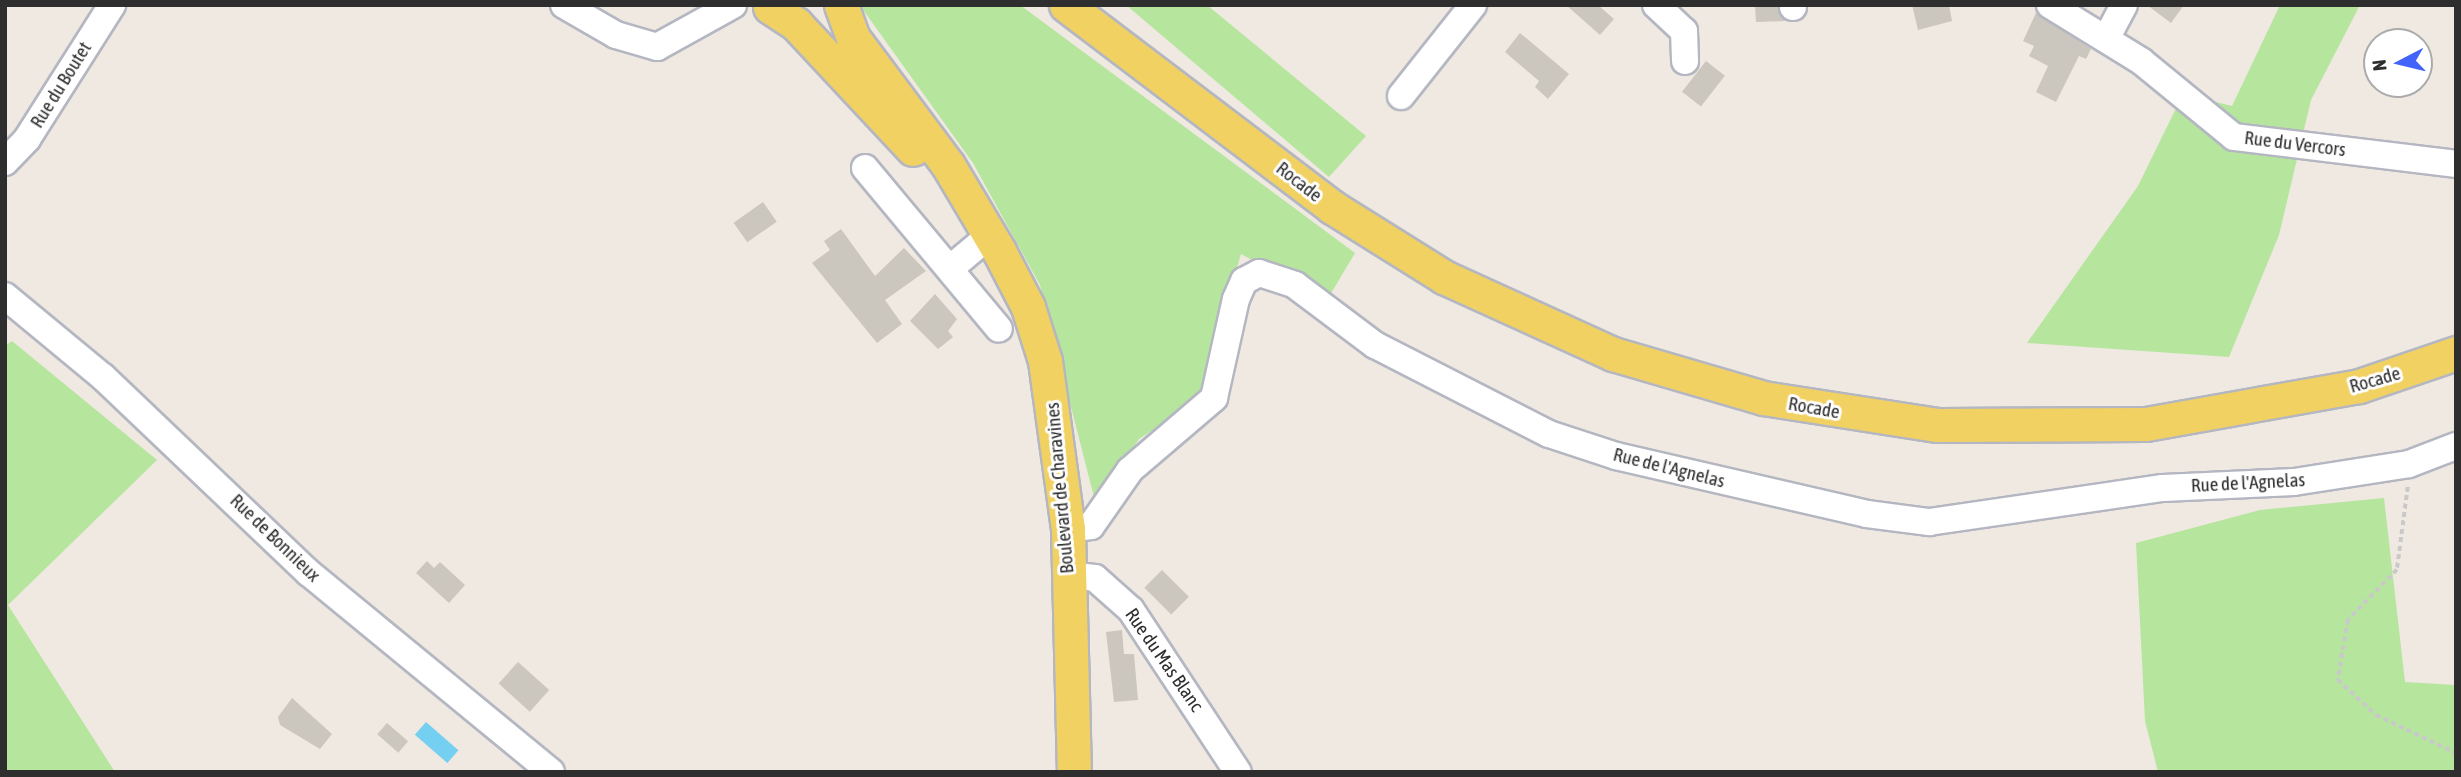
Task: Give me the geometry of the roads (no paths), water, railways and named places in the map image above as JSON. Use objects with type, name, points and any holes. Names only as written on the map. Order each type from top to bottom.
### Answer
[{"type":"main road","name":"Boulevard de Charavines","points":[[841,5],[853,38],[948,165],[1028,307],[1045,361],[1068,529],[1074,772]]},
{"type":"main road","name":"Rocade","points":[[1066,5],[1387,244],[1497,305],[1672,373],[1821,410],[2003,429],[2146,424],[2359,386],[2456,353]]},
{"type":"main road","name":"Rocade","points":[[1100,5],[1232,129]]},
{"type":"main road","name":"Boulevard de Charavines","points":[[775,6],[796,24],[984,228]]},
{"type":"street","name":"Rue du Boutet","points":[[5,162],[27,139],[112,5]]},
{"type":"street","points":[[564,5],[616,36],[657,47],[733,5]]},
{"type":"street","points":[[616,36],[655,33],[692,5]]},
{"type":"street","points":[[1401,96],[1473,5]]},
{"type":"street","points":[[1656,5],[1684,31],[1685,61]]},
{"type":"street","name":"Rue du Vercors","points":[[2050,5],[2099,35],[2234,137],[2456,164]]},
{"type":"street","points":[[2099,35],[2108,5]]},
{"type":"street","points":[[2099,35],[2124,5]]},
{"type":"street","points":[[865,168],[952,267],[999,330]]},
{"type":"street","points":[[952,267],[984,228]]},
{"type":"street","name":"Rue de l'Agnelas","points":[[1068,529],[1091,526],[1130,470],[1214,398],[1236,299],[1244,281],[1259,273],[1295,285],[1375,345],[1549,433],[1616,456],[1867,514],[1929,523],[2163,488],[2294,482],[2409,464],[2456,446]]},
{"type":"street","name":"Rue de Bonnieux","points":[[5,296],[103,377],[309,573],[551,772]]},
{"type":"street","name":"Rue du Mas Blanc","points":[[1068,575],[1096,579],[1131,610],[1238,772]]},
{"type":"water","points":[[426,722],[458,750],[447,763],[415,735]]}]
